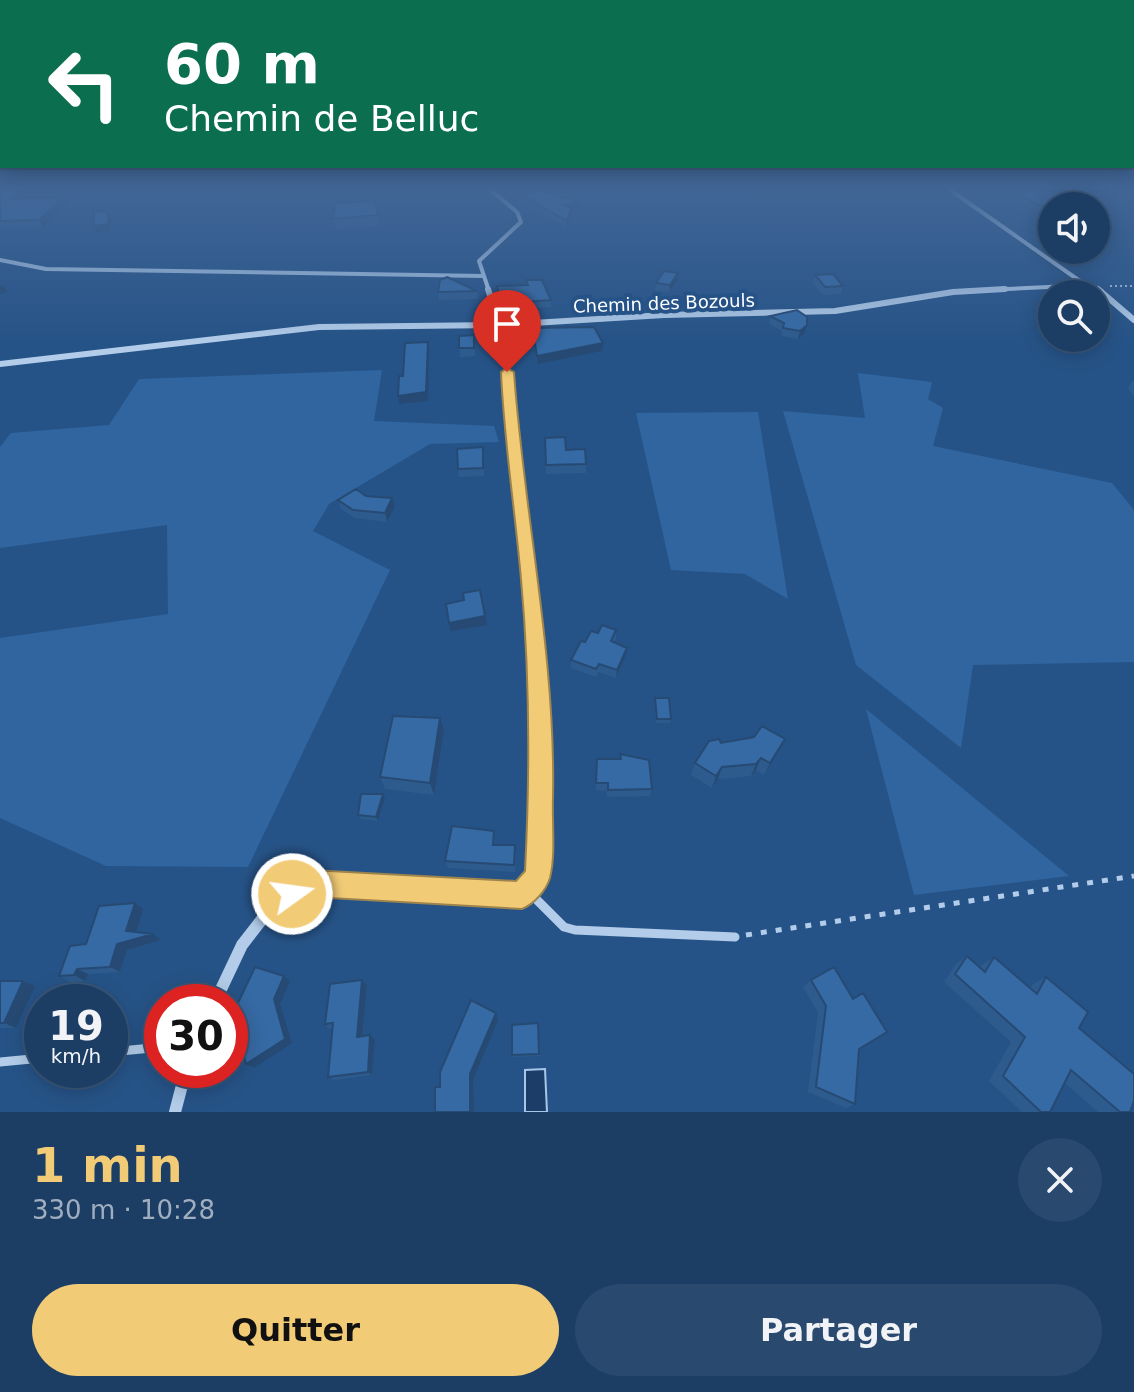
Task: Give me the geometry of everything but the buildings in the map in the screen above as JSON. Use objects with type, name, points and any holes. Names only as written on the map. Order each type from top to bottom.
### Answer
[{"type":"street","points":[[224,984],[242,945],[273,905],[310,883],[522,895],[538,876],[543,739],[531,579],[510,427],[506,345],[479,261],[503,239]]},
{"type":"street","points":[[1022,239],[1083,280]]},
{"type":"street","points":[[0,260],[46,269],[484,276]]},
{"type":"street","name":"Chemin des Bozouls","points":[[0,364],[319,327],[499,325],[664,315],[835,311],[953,292],[1038,288]]},
{"type":"street","points":[[1110,298],[1134,320]]},
{"type":"street","points":[[175,1112],[181,1088]]},
{"type":"lane","points":[[528,891],[564,927],[575,930],[735,937]]},
{"type":"lane","points":[[0,1062],[24,1060]]},
{"type":"path","points":[[735,937],[1134,876]]},
{"type":"shaded area","points":[[382,370],[374,421],[494,426],[499,442],[430,444],[329,504],[313,531],[390,570],[248,867],[106,866],[0,818],[0,638],[168,614],[167,525],[0,548],[0,447],[11,433],[109,425],[139,379]]},
{"type":"shaded area","points":[[858,373],[932,382],[928,399],[943,408],[933,446],[1112,483],[1134,510],[1134,662],[973,665],[961,748],[856,665],[783,411],[865,418]]},
{"type":"shaded area","points":[[758,412],[788,599],[745,574],[671,570],[636,413]]},
{"type":"shaded area","points":[[866,709],[1069,876],[914,895]]},
{"type":"shaded area","points":[[545,1069],[547,1112],[525,1112],[525,1070]]},
{"type":"route","points":[[292,894],[310,883],[522,895],[538,876],[543,739],[531,579],[510,427],[507,372]]}]
